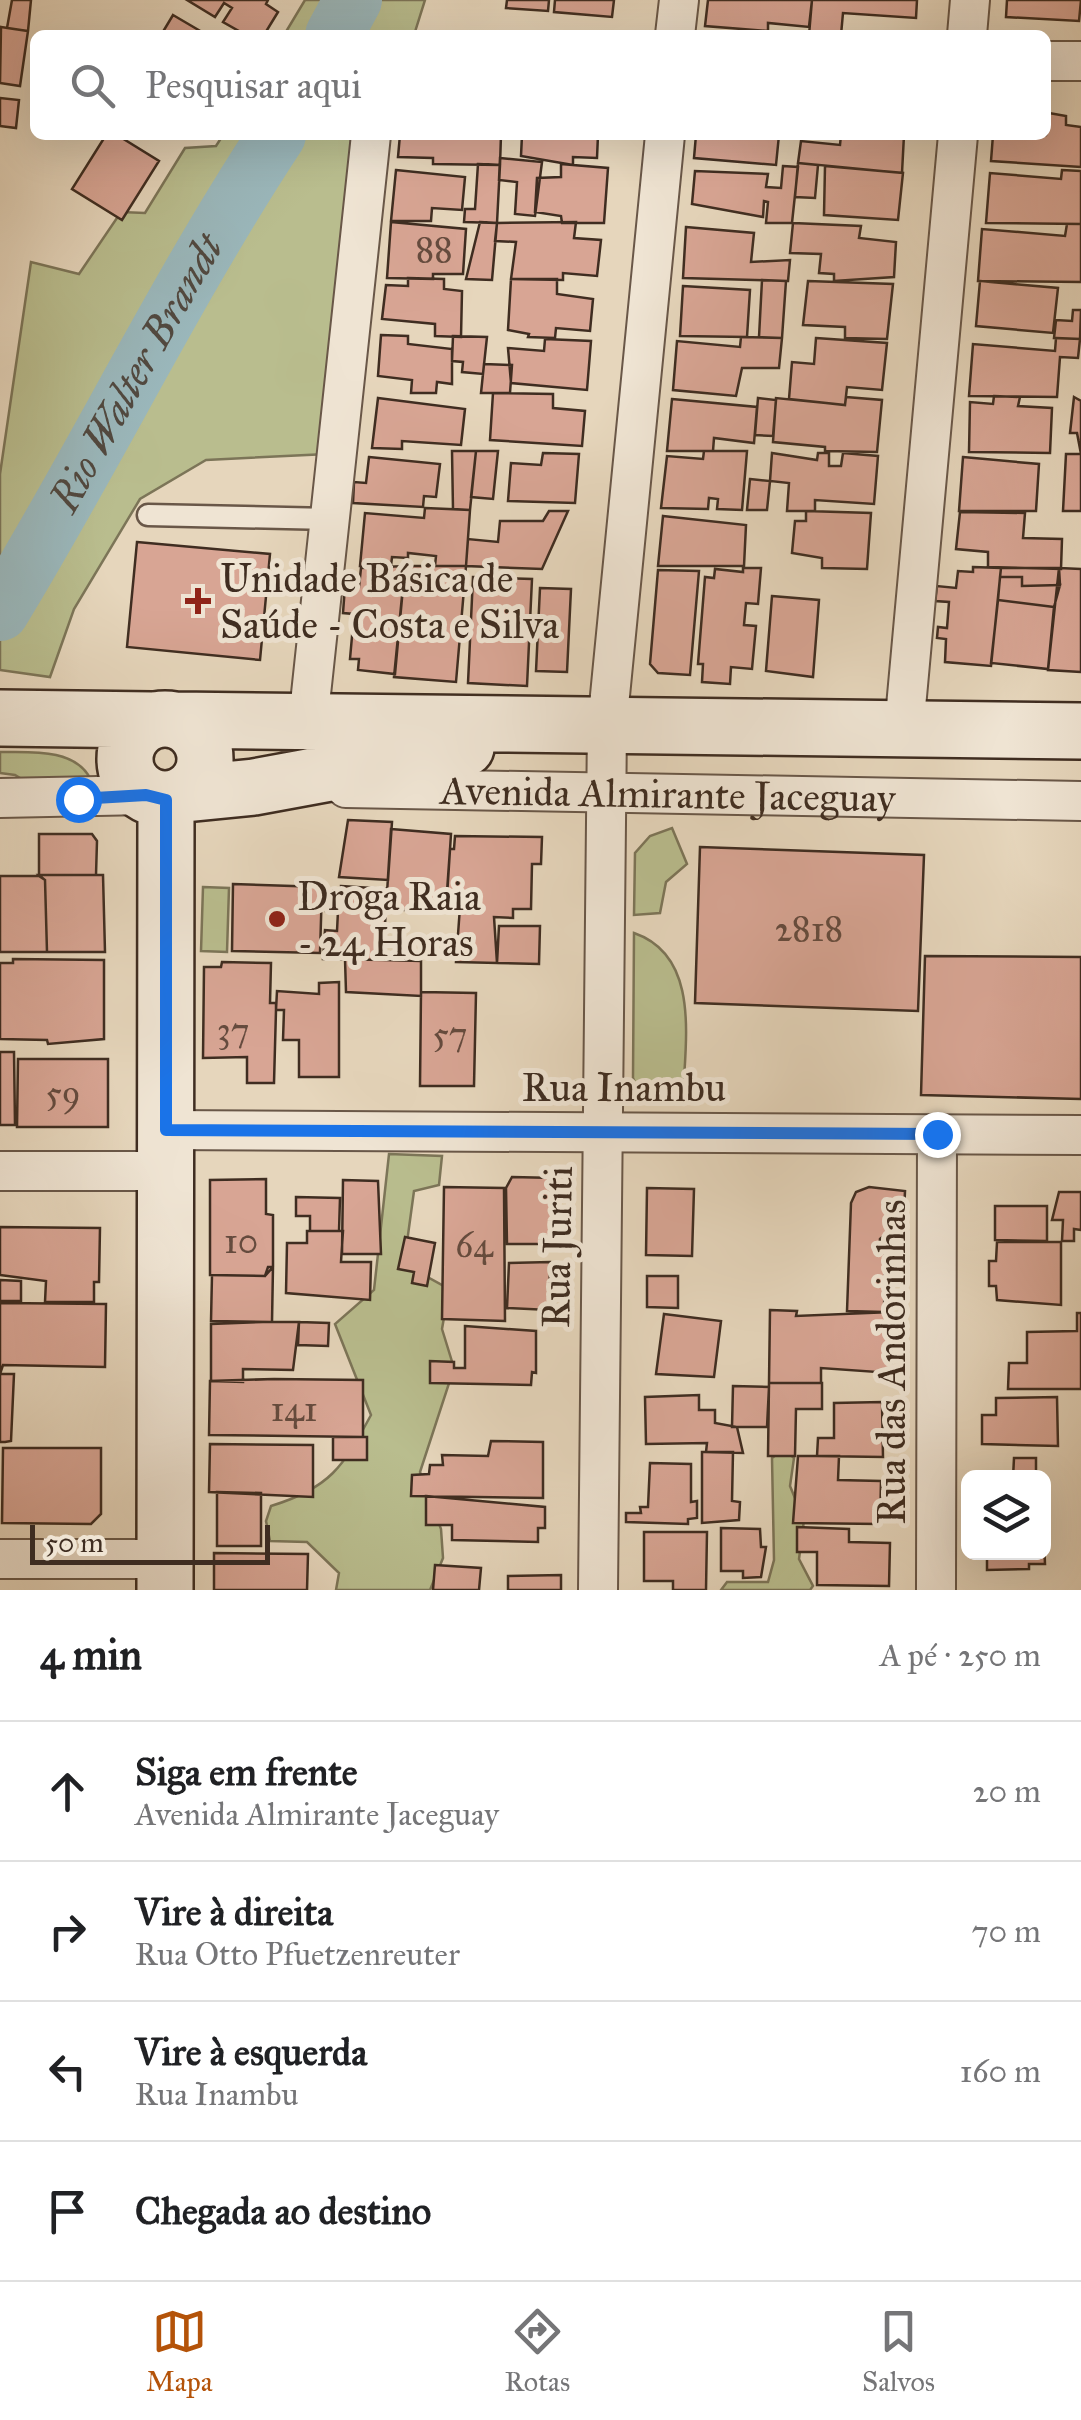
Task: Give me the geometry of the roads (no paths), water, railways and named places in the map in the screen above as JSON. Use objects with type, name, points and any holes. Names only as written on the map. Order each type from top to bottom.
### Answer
[{"type":"main road","points":[[2,721],[157,792],[203,774],[204,748],[189,726],[164,720],[141,726],[126,745],[125,770],[157,792]]},
{"type":"main road","name":"Avenida Almirante Jaceguay","points":[[2,721],[1081,731]]},
{"type":"main road","name":"Avenida Almirante Jaceguay","points":[[157,792],[254,787],[607,726]]},
{"type":"main road","points":[[157,792],[166,1150],[165,1575]]},
{"type":"street","points":[[675,30],[678,0]]},
{"type":"street","points":[[967,30],[970,0]]},
{"type":"street","points":[[1051,61],[1081,61]]},
{"type":"street","points":[[308,722],[370,140]]},
{"type":"street","name":"Rua Juriti","points":[[598,1590],[607,726],[665,140]]},
{"type":"street","points":[[904,729],[958,140]]},
{"type":"street","name":"Avenida Almirante Jaceguay","points":[[254,787],[1081,801]]},
{"type":"street","name":"Avenida Almirante Jaceguay","points":[[0,798],[157,792]]},
{"type":"street","name":"Rua Inambu","points":[[0,1171],[166,1150],[603,1132],[1081,1135]]},
{"type":"street","name":"Rua das Andorinhas","points":[[936,1590],[937,1134]]},
{"type":"street","points":[[0,1559],[165,1575]]},
{"type":"lane","points":[[148,515],[330,519]]},
{"type":"waterway","name":"Rio Walter Brandt","points":[[337,30],[353,0]]},
{"type":"waterway","name":"Rio Walter Brandt","points":[[0,612],[205,252],[274,140]]},
{"type":"place","name":"Unidade Básica de Saúde - Costa e Silva","points":[[198,601]]},
{"type":"place","name":"Droga Raia - 24 Horas","points":[[277,919]]}]
